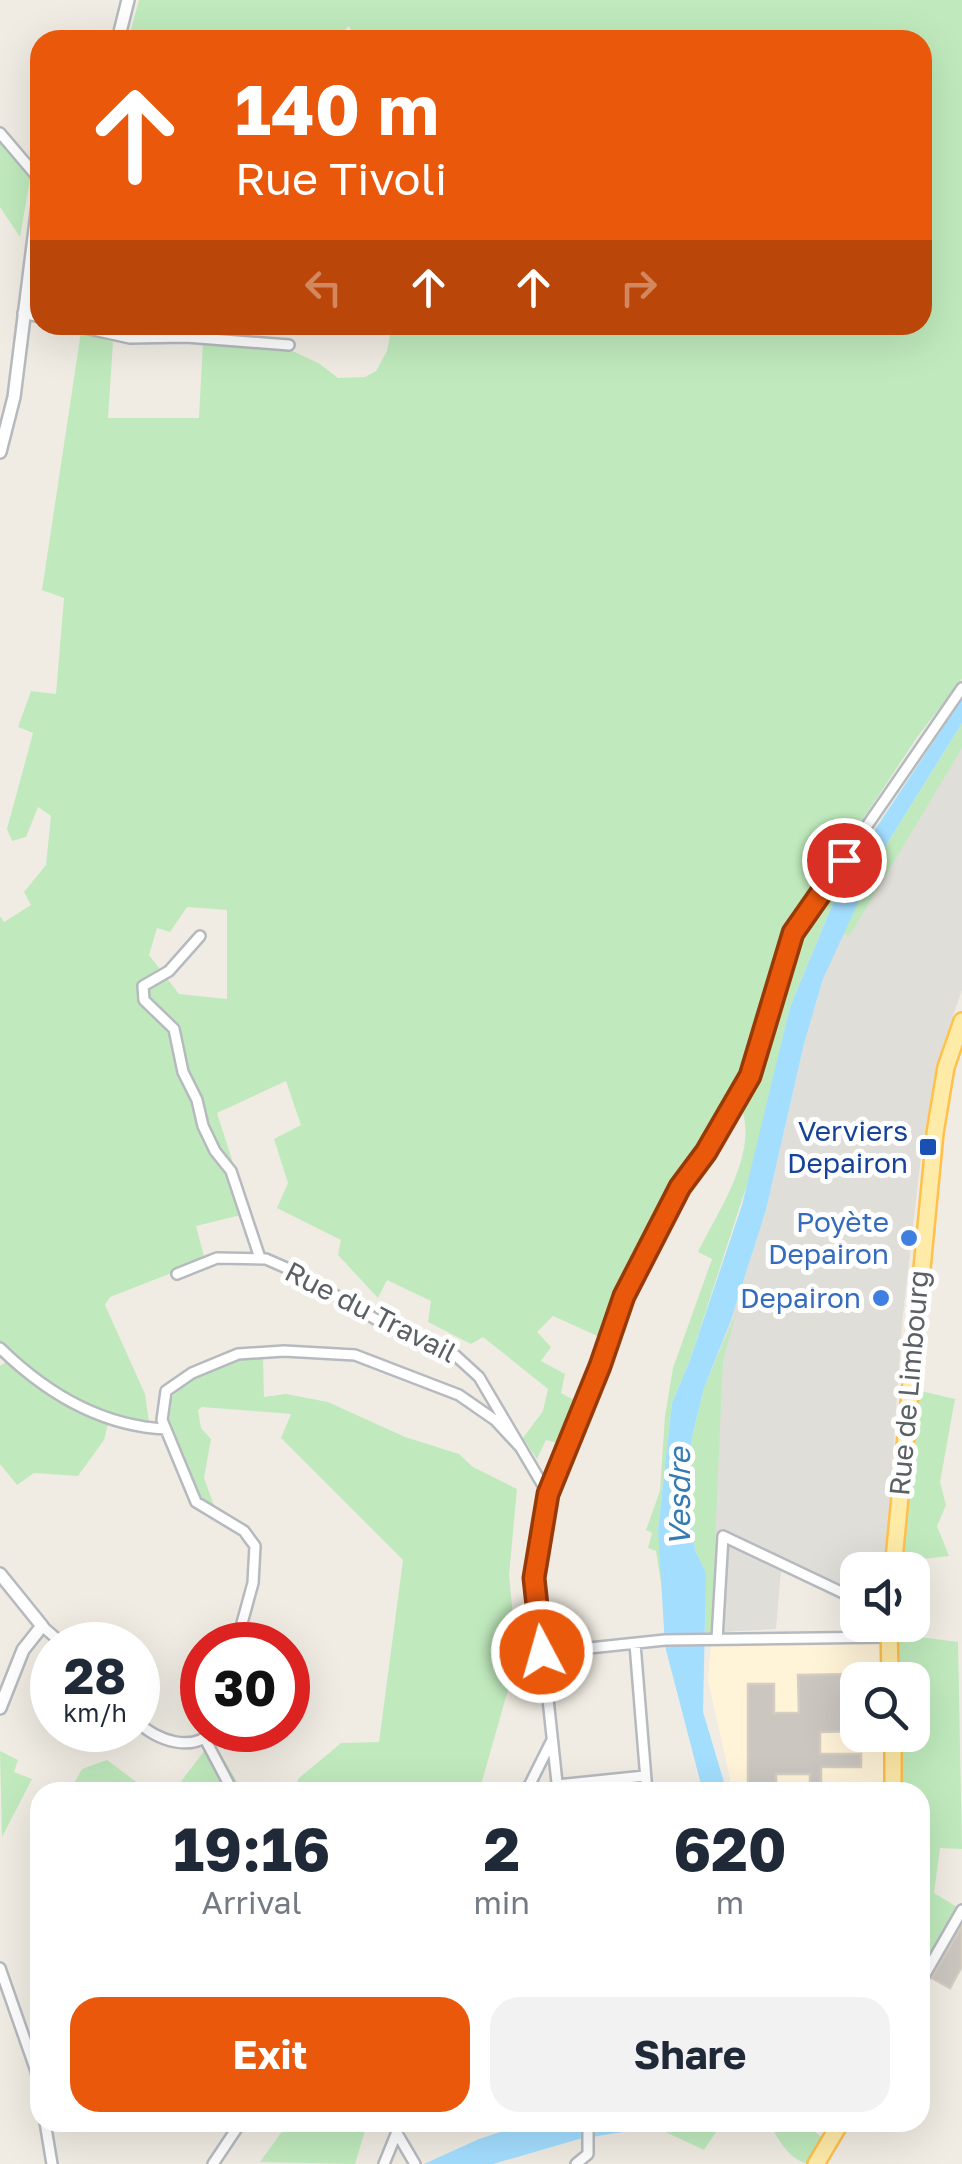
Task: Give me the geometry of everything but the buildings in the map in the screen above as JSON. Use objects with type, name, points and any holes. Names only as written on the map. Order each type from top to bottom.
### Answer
[{"type":"main road","name":"Rue de Limbourg","points":[[895,1552],[934,1140],[946,1066],[962,1021]]},
{"type":"main road","points":[[892,1752],[893,1782]]},
{"type":"main road","points":[[816,2164],[835,2132]]},
{"type":"street","points":[[120,30],[128,0]]},
{"type":"street","points":[[0,133],[30,168]]},
{"type":"street","points":[[0,452],[14,396],[30,262]]},
{"type":"street","points":[[23,313],[30,315]]},
{"type":"street","points":[[117,335],[289,345]]},
{"type":"street","points":[[557,1782],[534,1578],[548,1494],[624,1296],[680,1187],[750,1076],[793,933],[962,688]]},
{"type":"street","points":[[200,936],[170,971],[144,986],[144,1000],[174,1030],[203,1126],[215,1151],[231,1171],[260,1258]]},
{"type":"street","name":"Rue du Travail","points":[[177,1274],[217,1258],[260,1258],[298,1273],[392,1329],[466,1362],[521,1448]]},
{"type":"street","points":[[0,1348],[62,1398],[107,1417],[166,1429]]},
{"type":"street","points":[[242,1622],[253,1583],[255,1546],[244,1531],[196,1502],[166,1429],[162,1402],[166,1391],[178,1382],[238,1354],[284,1350],[355,1356],[459,1395],[495,1420],[521,1448],[548,1494]]},
{"type":"street","points":[[714,1639],[723,1536],[840,1591]]},
{"type":"street","points":[[0,1574],[39,1622]]},
{"type":"street","points":[[542,1652],[664,1640],[840,1633]]},
{"type":"street","points":[[0,1708],[30,1642]]},
{"type":"street","points":[[635,1644],[646,1782]]},
{"type":"street","points":[[531,1782],[551,1742]]},
{"type":"street","points":[[217,1752],[230,1782]]},
{"type":"street","points":[[605,1782],[646,1776]]},
{"type":"street","points":[[930,1966],[962,1910]]},
{"type":"street","points":[[0,1968],[30,2056]]},
{"type":"street","points":[[24,2034],[30,2038]]},
{"type":"street","points":[[47,2132],[52,2164]]},
{"type":"street","points":[[213,2164],[235,2132]]},
{"type":"street","points":[[384,2164],[399,2132]]},
{"type":"street","points":[[576,2164],[588,2154],[589,2132]]},
{"type":"street","points":[[398,2135],[415,2164]]},
{"type":"shaded area","points":[[962,723],[962,990],[942,1048],[923,1139],[902,1323],[886,1552],[840,1552],[840,1600],[781,1571],[776,1629],[705,1633],[704,1388],[731,1320],[766,1210],[823,979],[850,915]]},
{"type":"shaded area","points":[[880,1643],[881,1662],[840,1662],[840,1752],[885,1752],[886,1782],[731,1782],[708,1680],[711,1646]]},
{"type":"green space","points":[[139,0],[962,0],[962,679],[918,736],[847,843],[857,861],[834,901],[790,1007],[751,1172],[690,1360],[672,1403],[658,1529],[666,1614],[656,1551],[648,1548],[652,1533],[646,1530],[660,1491],[673,1368],[712,1259],[698,1252],[741,1162],[745,1125],[741,1107],[696,1153],[676,1182],[641,1245],[602,1338],[553,1316],[537,1332],[551,1347],[541,1361],[565,1374],[561,1393],[580,1403],[562,1444],[546,1440],[537,1459],[523,1438],[543,1411],[548,1389],[483,1337],[471,1344],[428,1322],[431,1301],[387,1280],[378,1298],[338,1255],[341,1240],[277,1208],[288,1183],[274,1139],[301,1125],[286,1081],[217,1113],[249,1213],[196,1226],[205,1260],[110,1297],[105,1305],[145,1394],[149,1422],[86,1404],[36,1374],[0,1346],[0,916],[4,922],[31,905],[24,892],[46,865],[51,816],[38,807],[26,837],[12,841],[7,829],[33,733],[18,727],[31,691],[56,694],[64,598],[42,590],[81,335],[113,342],[108,418],[199,418],[203,341],[282,346],[320,364],[338,378],[365,377],[376,371],[390,335],[932,335],[932,30],[351,30],[349,26],[344,30],[131,30]],"holes":[[[187,907],[227,910],[227,999],[179,994],[149,955],[157,928],[170,932]]]},
{"type":"green space","points":[[0,135],[30,173],[20,237],[0,207]]},
{"type":"green space","points":[[962,723],[962,748],[850,935],[842,934],[880,855]]},
{"type":"green space","points":[[736,1313],[723,1361],[711,1633],[705,1633],[706,1574],[695,1550],[688,1486],[692,1437],[704,1388]]},
{"type":"green space","points":[[263,1356],[264,1397],[286,1394],[328,1402],[405,1437],[459,1454],[473,1467],[517,1489],[509,1575],[517,1658],[482,1782],[298,1782],[341,1743],[379,1742],[403,1560],[281,1438],[291,1414],[202,1407],[198,1410],[201,1428],[211,1439],[204,1478],[216,1511],[199,1495],[170,1430],[169,1408],[174,1394],[185,1382],[232,1361]]},
{"type":"green space","points":[[6,1362],[54,1396],[109,1420],[104,1440],[78,1476],[34,1473],[17,1485],[0,1464],[0,1366]]},
{"type":"green space","points":[[917,1390],[955,1399],[940,1482],[946,1505],[937,1526],[949,1556],[930,1558],[930,1552],[901,1552],[903,1517],[911,1483]]},
{"type":"green space","points":[[930,1638],[958,1642],[962,1849],[940,1848],[934,1893],[957,1907],[930,1957],[930,1782],[900,1782],[898,1752],[930,1752],[930,1662],[897,1662],[898,1642],[930,1642]]},
{"type":"green space","points":[[0,1751],[18,1760],[14,1772],[32,1779],[2,1837]]},
{"type":"green space","points":[[203,1752],[220,1752],[237,1782],[181,1782]]},
{"type":"green space","points":[[107,1760],[137,1782],[75,1782],[82,1769]]},
{"type":"green space","points":[[282,2132],[365,2132],[355,2164],[260,2162]]},
{"type":"green space","points":[[665,2132],[716,2132],[704,2150]]},
{"type":"green space","points":[[775,2132],[815,2132],[826,2140],[810,2164],[785,2149]]},
{"type":"water","name":"Vesdre","points":[[962,699],[962,723],[880,855],[823,979],[766,1210],[731,1320],[704,1388],[692,1437],[688,1486],[695,1550],[706,1573],[703,1712],[724,1782],[700,1782],[665,1646],[658,1529],[672,1403],[742,1205],[790,1007],[834,901],[876,828]]},
{"type":"water","points":[[501,2132],[623,2132],[579,2139],[493,2164],[424,2164]]},
{"type":"place","name":"Verviers Depairon","points":[[928,1147]]},
{"type":"place","name":"Poyète Depairon","points":[[909,1238]]},
{"type":"place","name":"Depairon","points":[[881,1298]]},
{"type":"route","points":[[542,1652],[534,1578],[548,1494],[624,1296],[680,1187],[706,1152],[750,1076],[793,933],[844,860]]}]
